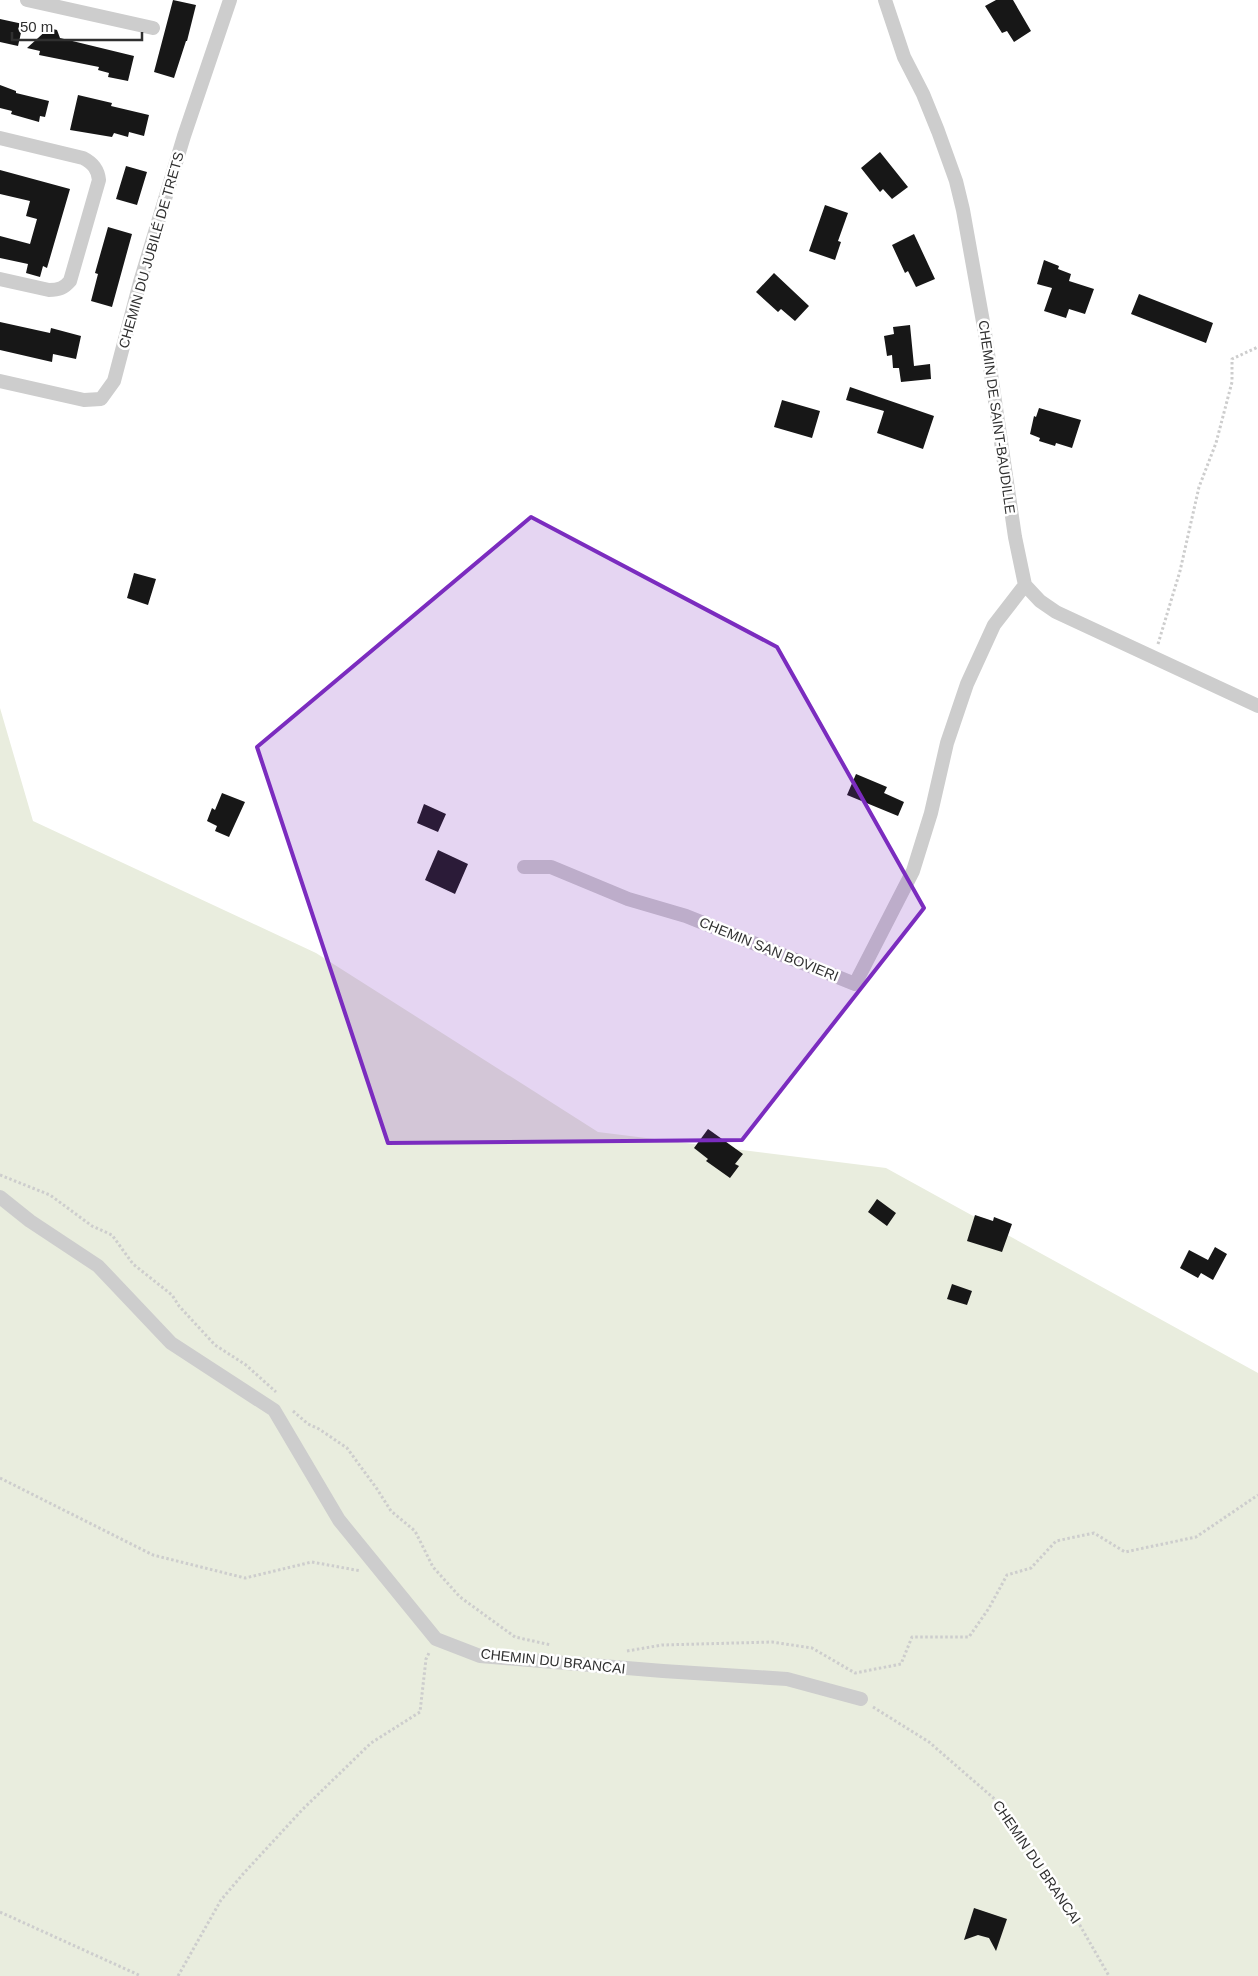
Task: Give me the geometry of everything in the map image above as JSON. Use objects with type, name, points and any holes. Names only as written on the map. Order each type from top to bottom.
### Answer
[{"type":"street","points":[[27,0],[153,28]]},
{"type":"street","name":"CHEMIN DU JUBILÉ DE TRETS","points":[[0,381],[84,400],[101,399],[114,381],[140,282],[184,136],[230,0]]},
{"type":"street","name":"CHEMIN DE SAINT-BAUDILLE","points":[[886,0],[904,57],[923,94],[941,138],[963,210],[985,333],[1015,538],[1025,586]]},
{"type":"street","points":[[0,138],[83,158],[90,161],[96,168],[99,180],[70,281],[66,286],[56,290],[49,290],[0,279]]},
{"type":"street","points":[[1025,586],[1040,601],[1056,612],[1258,706]]},
{"type":"street","name":"CHEMIN SAN BOVIERI","points":[[524,867],[551,867],[628,899],[686,916],[855,984],[913,872],[931,813],[947,743],[967,684],[994,625],[1025,586]]},
{"type":"street","name":"CHEMIN DU BRANCAI","points":[[0,1197],[30,1221],[98,1266],[172,1344],[274,1410],[339,1520],[436,1639],[480,1656],[653,1671],[787,1679],[861,1700]]},
{"type":"path","points":[[1154,658],[1167,618],[1199,487],[1216,443],[1232,382],[1232,359],[1258,347]]},
{"type":"path","points":[[0,1175],[50,1195],[92,1226],[112,1235],[133,1264],[172,1295],[179,1306],[215,1346],[246,1365],[270,1384],[281,1398]]},
{"type":"path","points":[[287,1405],[308,1424],[319,1429],[347,1448],[391,1512],[415,1531],[432,1567],[460,1597],[515,1637],[554,1645]]},
{"type":"path","points":[[0,1478],[162,1558],[245,1578],[312,1562],[383,1575]]},
{"type":"path","points":[[623,1652],[662,1645],[772,1642],[812,1648],[855,1673],[901,1664],[912,1637],[969,1637],[989,1608],[1007,1575],[1031,1568],[1056,1541],[1094,1534],[1125,1552],[1196,1537],[1258,1494]]},
{"type":"path","points":[[178,1976],[221,1900],[243,1874],[302,1810],[372,1743],[420,1712],[426,1659],[436,1639]]},
{"type":"path","name":"CHEMIN DU BRANCAI","points":[[861,1700],[929,1742],[998,1802],[1070,1908],[1109,1976]]},
{"type":"path","points":[[0,1912],[141,1976]]},
{"type":"highlighted area","points":[[531,517],[777,647],[924,908],[742,1140],[388,1143],[257,747]]},
{"type":"shaded area","points":[[0,708],[33,821],[316,953],[598,1132],[886,1168],[1258,1373],[1258,1976],[0,1976]]},
{"type":"building","points":[[173,0],[196,5],[187,41],[174,78],[154,72]]},
{"type":"building","points":[[996,0],[1013,0],[1031,31],[1014,42],[1007,31],[1002,33],[985,6]]},
{"type":"building","points":[[0,19],[23,24],[18,46],[0,42]]},
{"type":"building","points":[[49,28],[57,30],[60,38],[134,56],[128,81],[108,77],[109,73],[98,70],[99,67],[39,55],[40,51],[27,48]]},
{"type":"building","points":[[0,85],[16,91],[16,93],[49,101],[45,117],[40,116],[39,122],[11,114],[12,111],[0,108]]},
{"type":"building","points":[[78,95],[112,103],[111,106],[149,115],[144,136],[129,132],[128,137],[114,133],[112,137],[70,130]]},
{"type":"building","points":[[880,152],[908,187],[892,199],[883,189],[880,192],[861,168]]},
{"type":"building","points":[[126,166],[147,172],[137,205],[116,199]]},
{"type":"building","points":[[0,170],[70,189],[47,268],[43,266],[40,277],[26,273],[28,264],[0,258],[0,236],[30,244],[37,219],[26,216],[30,201],[0,194]]},
{"type":"building","points":[[825,205],[848,213],[838,241],[841,242],[835,260],[809,251]]},
{"type":"building","points":[[108,227],[132,234],[112,307],[91,301],[98,274],[95,273]]},
{"type":"building","points":[[914,234],[935,279],[916,287],[908,271],[905,273],[892,245]]},
{"type":"building","points":[[1044,260],[1059,266],[1058,269],[1071,274],[1069,281],[1094,289],[1085,314],[1069,309],[1066,318],[1044,311],[1052,288],[1037,284]]},
{"type":"building","points":[[774,273],[809,306],[795,321],[781,309],[778,312],[756,292]]},
{"type":"building","points":[[1139,294],[1213,323],[1206,343],[1131,314]]},
{"type":"building","points":[[0,322],[50,333],[51,328],[81,336],[76,359],[53,354],[52,362],[0,350]]},
{"type":"building","points":[[910,325],[914,366],[930,364],[931,379],[901,382],[899,368],[893,368],[892,355],[887,356],[884,336],[894,334],[893,327]]},
{"type":"building","points":[[850,387],[934,416],[923,449],[877,433],[884,411],[846,400]]},
{"type":"building","points":[[782,400],[820,411],[812,438],[774,427]]},
{"type":"building","points":[[1039,408],[1081,420],[1072,448],[1056,443],[1055,446],[1039,441],[1040,438],[1030,434],[1034,416],[1036,417]]},
{"type":"building","points":[[134,573],[156,579],[148,605],[127,598]]},
{"type":"building","points":[[856,774],[887,787],[884,793],[904,802],[898,816],[847,795]]},
{"type":"building","points":[[222,793],[245,802],[229,837],[215,831],[217,826],[207,821],[212,808],[215,810]]},
{"type":"building","points":[[424,804],[446,814],[438,832],[417,823]]},
{"type":"building","points":[[438,850],[468,864],[455,894],[425,880]]},
{"type":"building","points":[[708,1129],[743,1154],[735,1164],[739,1166],[730,1178],[706,1161],[708,1159],[694,1148]]},
{"type":"building","points":[[877,1199],[896,1213],[887,1226],[868,1212]]},
{"type":"building","points":[[975,1215],[993,1221],[994,1217],[1012,1224],[1002,1252],[967,1241]]},
{"type":"building","points":[[1215,1247],[1227,1254],[1213,1280],[1201,1273],[1198,1278],[1180,1268],[1189,1250],[1208,1260]]},
{"type":"building","points":[[952,1284],[972,1291],[967,1305],[947,1299]]},
{"type":"building","points":[[974,1908],[1007,1919],[996,1951],[989,1938],[978,1935],[964,1940]]}]
